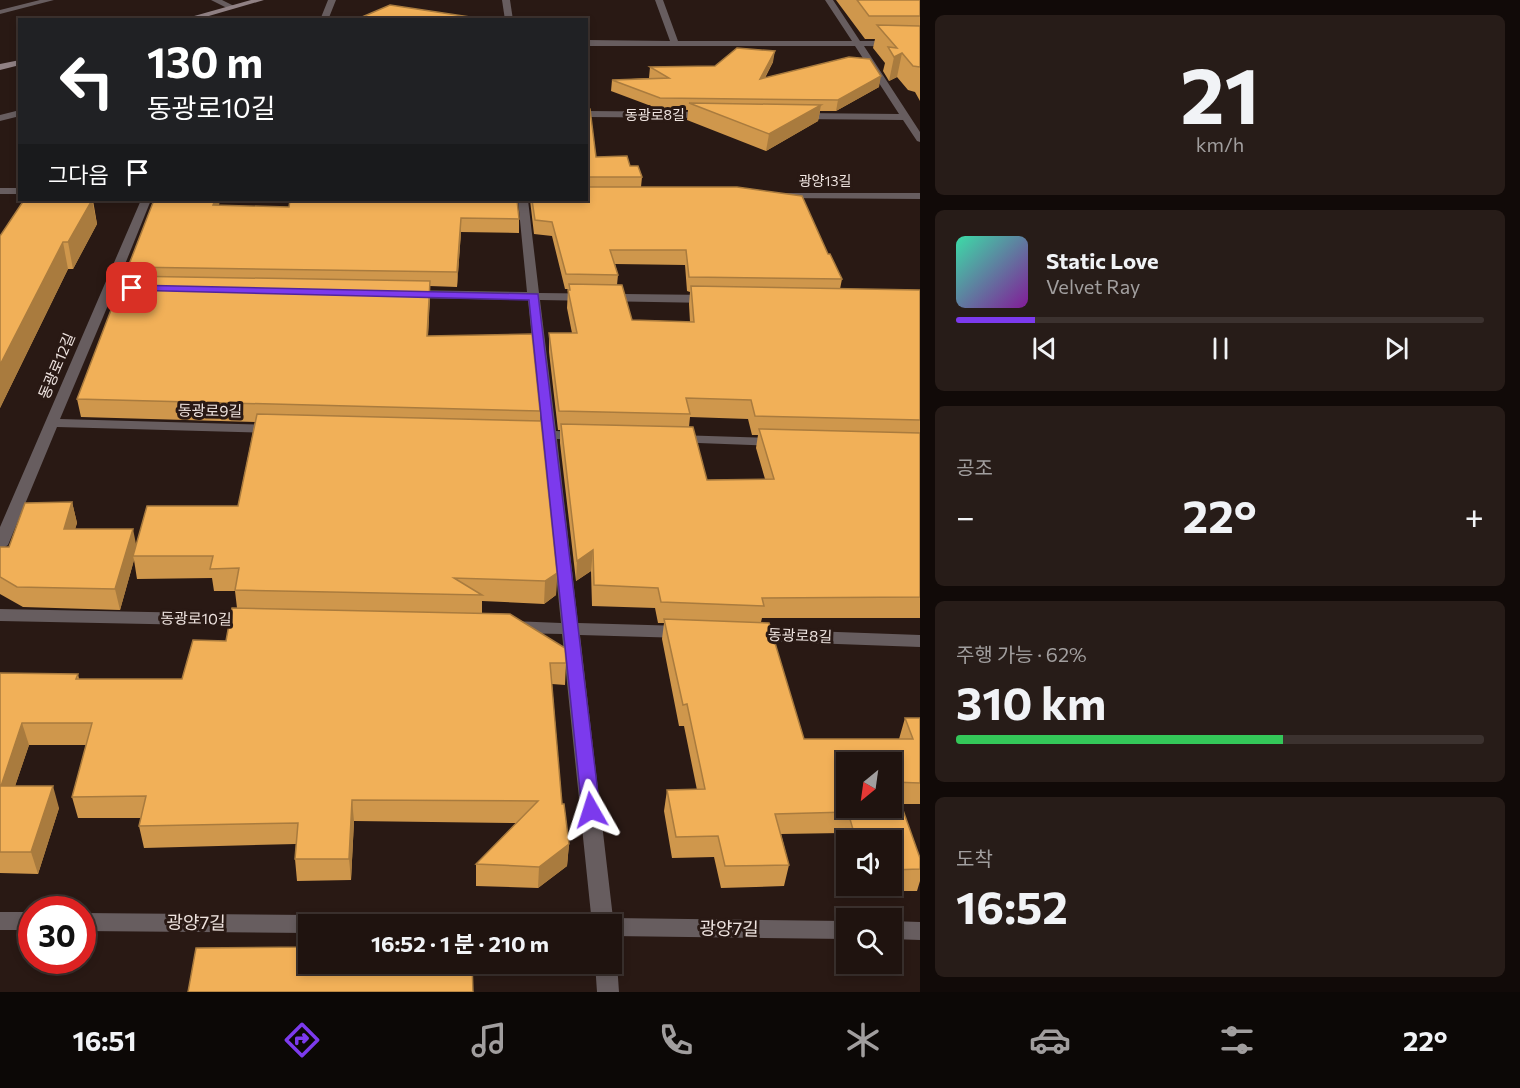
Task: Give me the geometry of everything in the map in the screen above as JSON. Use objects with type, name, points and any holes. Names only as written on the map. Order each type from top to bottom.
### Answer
[{"type":"main road","points":[[191,18],[260,0]]},
{"type":"main road","points":[[0,67],[18,62]]},
{"type":"street","points":[[215,0],[232,7]]},
{"type":"street","points":[[325,18],[332,0]]},
{"type":"street","points":[[506,0],[509,18]]},
{"type":"street","points":[[659,0],[675,43]]},
{"type":"street","points":[[830,0],[903,117],[920,139]]},
{"type":"street","points":[[0,12],[44,1]]},
{"type":"street","points":[[588,43],[920,44]]},
{"type":"street","points":[[0,118],[18,114]]},
{"type":"street","name":"동광로8길","points":[[588,114],[716,115]]},
{"type":"street","points":[[786,116],[903,117]]},
{"type":"street","points":[[0,191],[18,191]]},
{"type":"street","name":"광양13길","points":[[765,196],[920,196]]},
{"type":"street","name":"동광로12길","points":[[0,545],[146,201]]},
{"type":"street","points":[[524,201],[602,914]]},
{"type":"street","points":[[108,288],[156,288]]},
{"type":"street","points":[[392,294],[721,299]]},
{"type":"street","name":"동광로9길","points":[[51,423],[288,429]]},
{"type":"street","points":[[513,434],[597,436]]},
{"type":"street","points":[[657,438],[788,442]]},
{"type":"street","name":"동광로10길","points":[[0,615],[262,621]]},
{"type":"street","points":[[501,627],[700,633]]},
{"type":"street","name":"동광로8길","points":[[734,634],[920,640]]},
{"type":"street","points":[[0,921],[18,921]]},
{"type":"street","name":"광양7길","points":[[96,922],[298,924]]},
{"type":"street","name":"광양7길","points":[[622,927],[836,930]]},
{"type":"street","points":[[902,930],[920,931]]},
{"type":"street","points":[[607,974],[608,992]]},
{"type":"building","points":[[857,0],[920,0],[920,16],[869,16]]},
{"type":"building","points":[[390,5],[470,17],[469,18],[360,18]]},
{"type":"building","points":[[877,25],[920,26],[920,67],[913,66],[902,53],[894,57],[888,47],[897,48]]},
{"type":"building","points":[[737,48],[775,51],[760,79],[849,57],[870,59],[881,76],[838,100],[660,98],[612,80],[669,78],[650,67],[715,66]]},
{"type":"building","points":[[689,103],[821,105],[769,134]]},
{"type":"building","points":[[588,109],[590,109],[596,157],[627,156],[630,166],[638,166],[642,177],[588,177]]},
{"type":"building","points":[[588,187],[737,187],[802,196],[842,279],[689,277],[686,250],[610,250],[618,275],[566,274],[552,222],[535,220],[532,201],[588,201]]},
{"type":"building","points":[[23,201],[91,201],[68,242],[63,242],[0,365],[0,236]]},
{"type":"building","points":[[154,201],[215,201],[213,205],[289,207],[290,201],[517,201],[519,219],[461,218],[457,272],[128,267]]},
{"type":"building","points":[[124,276],[430,281],[427,336],[532,334],[540,411],[77,399]]},
{"type":"building","points":[[569,284],[622,285],[632,320],[694,322],[691,286],[920,290],[920,420],[755,416],[751,400],[686,398],[690,414],[559,411],[549,333],[577,333],[568,290],[570,290]]},
{"type":"building","points":[[257,414],[541,421],[557,573],[545,581],[454,578],[482,595],[235,590],[239,568],[210,569],[213,556],[133,556],[147,506],[238,506]]},
{"type":"building","points":[[561,424],[693,427],[707,480],[774,479],[759,429],[920,433],[920,597],[762,598],[764,606],[661,602],[658,588],[594,585],[593,550],[577,561]]},
{"type":"building","points":[[72,502],[64,529],[133,529],[115,589],[17,587],[0,577],[0,547],[9,547],[25,503]]},
{"type":"building","points":[[232,608],[510,614],[565,648],[566,663],[550,663],[562,804],[564,804],[569,844],[539,867],[476,864],[538,801],[352,800],[349,859],[295,859],[298,823],[139,826],[146,796],[72,797],[92,723],[22,723],[1,786],[53,786],[31,852],[0,852],[0,673],[78,674],[76,679],[182,679],[193,640],[226,641]]},
{"type":"building","points":[[664,619],[769,623],[804,739],[913,739],[905,718],[920,718],[920,783],[902,782],[902,752],[836,752],[836,812],[775,814],[789,865],[725,866],[718,836],[676,837],[667,790],[705,789],[687,704],[683,705]]},
{"type":"building","points":[[902,807],[920,858],[920,869],[902,870],[902,830],[853,830],[850,818],[902,818]]},
{"type":"building","points":[[298,947],[298,974],[472,974],[473,992],[188,992],[196,948]]},
{"type":"route","points":[[132,288],[534,297],[591,810]]}]
